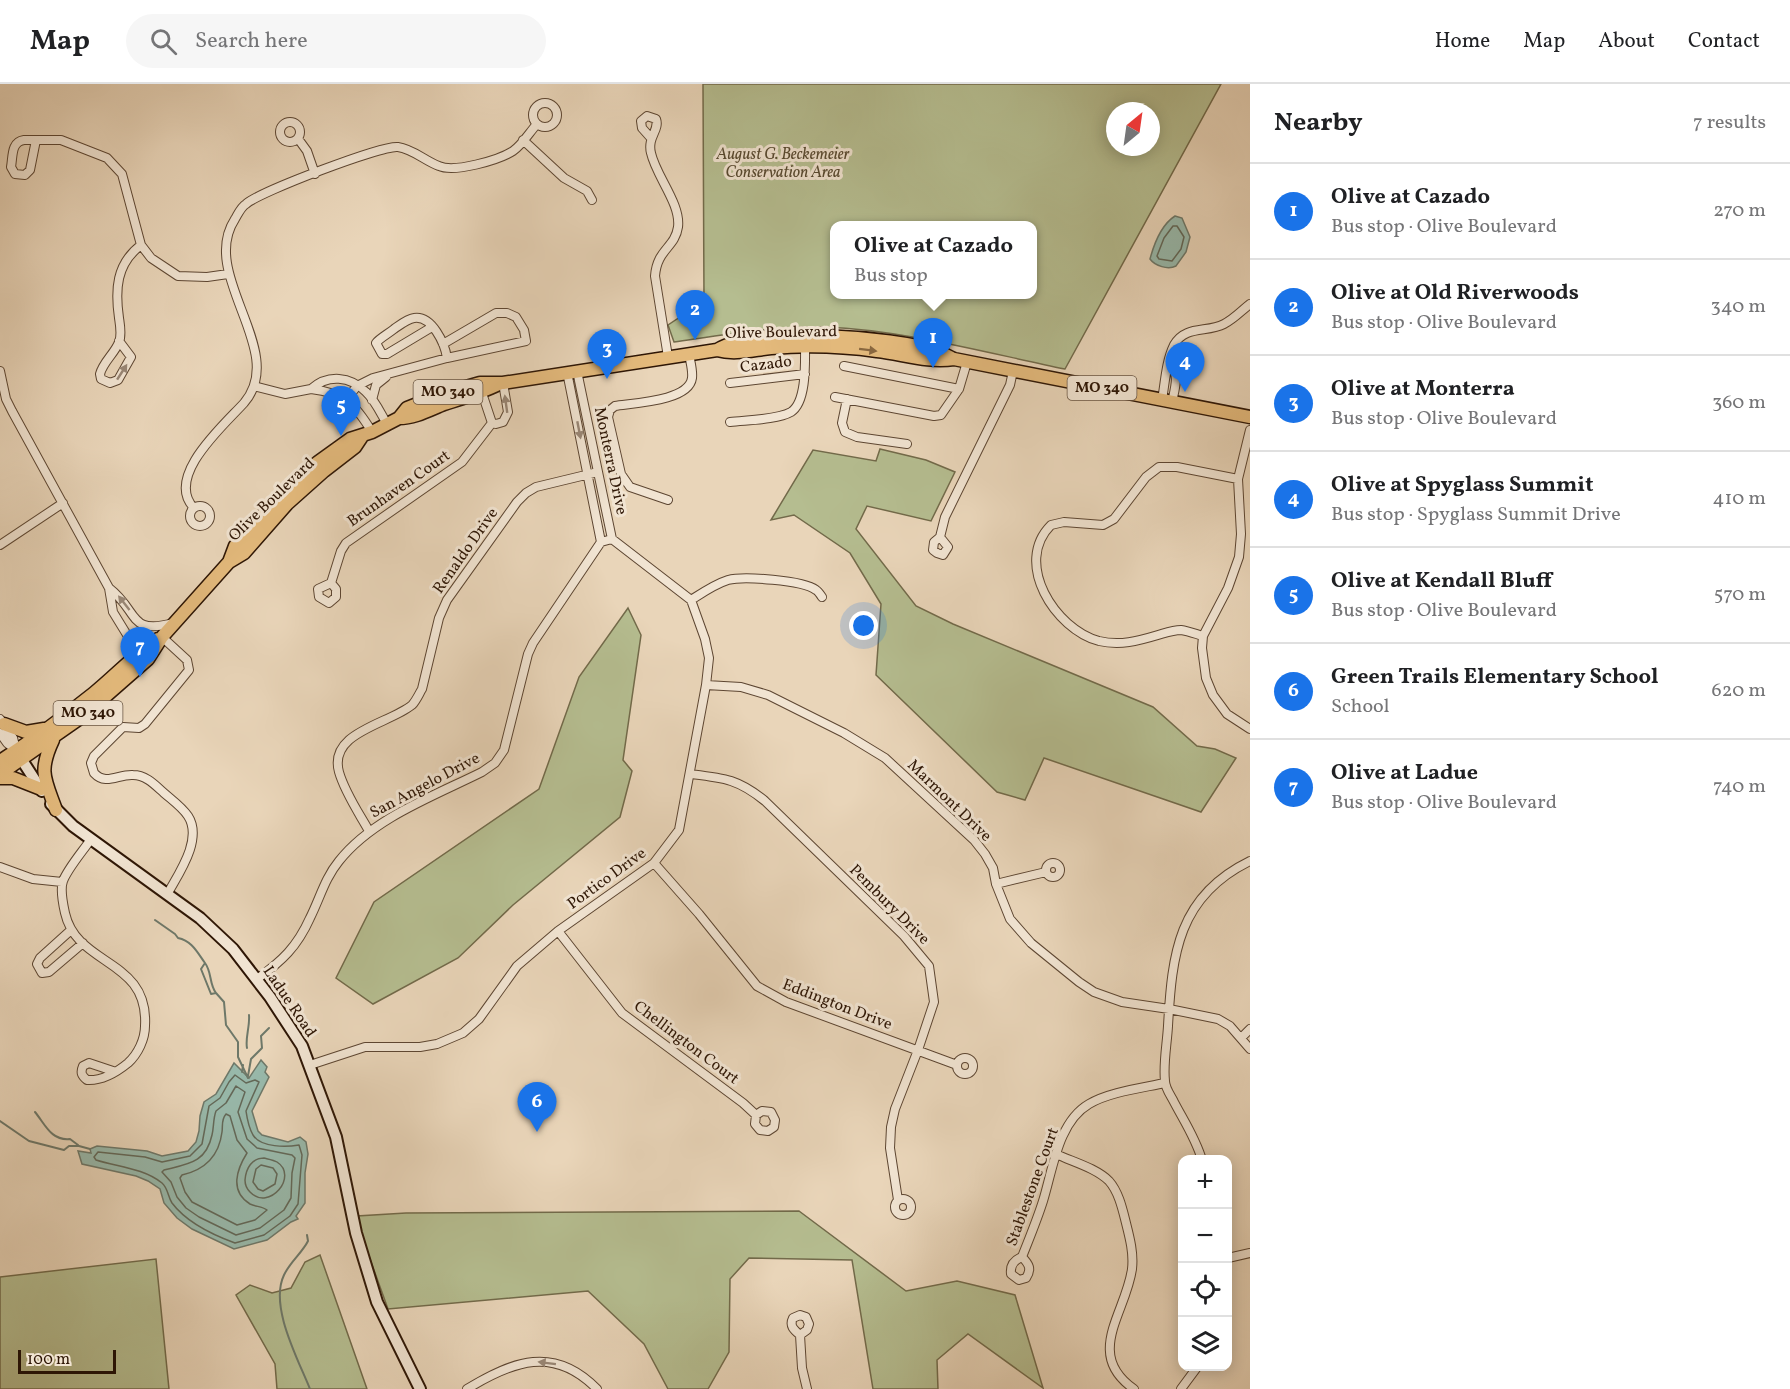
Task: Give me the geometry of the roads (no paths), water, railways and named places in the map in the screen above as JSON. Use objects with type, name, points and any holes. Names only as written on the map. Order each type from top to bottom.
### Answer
[{"type":"main road","name":"Olive Boulevard","points":[[0,776],[19,755],[102,701],[148,659],[162,637],[229,562],[244,553],[287,504],[368,434],[399,418],[407,408],[480,382],[502,382],[717,350],[730,353],[805,341],[936,362],[954,360],[967,362],[1250,417]]},
{"type":"main road","name":"Olive Boulevard","points":[[399,418],[412,418],[482,393],[502,382]]},
{"type":"main road","name":"Olive Boulevard","points":[[51,734],[140,651],[162,637]]},
{"type":"main road","points":[[1,725],[26,732],[51,734],[43,768],[56,810]]},
{"type":"main road","name":"Olive Boulevard","points":[[0,761],[19,755]]},
{"type":"main road","name":"Ladue Road","points":[[19,755],[40,789],[56,810],[73,826],[168,893],[200,918],[225,942],[257,980],[302,1046],[336,1137],[356,1233],[377,1302],[420,1389]]},
{"type":"main road","points":[[0,776],[13,778],[40,789]]},
{"type":"street","points":[[194,508],[187,496],[191,466],[197,455],[246,400],[255,386],[258,364],[236,292],[228,274],[226,238],[245,204],[277,187],[372,152],[397,147],[440,167],[462,168],[510,153],[537,124]]},
{"type":"street","points":[[650,137],[651,154],[679,224],[673,242],[663,252],[656,263],[655,270],[658,303],[668,357]]},
{"type":"street","points":[[36,140],[30,171],[25,175],[15,174],[11,167],[15,144],[21,141],[36,140],[61,140],[98,154],[115,164],[122,174],[141,246],[162,267],[178,276],[207,277],[228,274]]},
{"type":"street","points":[[299,140],[307,150],[315,174]]},
{"type":"street","points":[[523,140],[564,178],[587,191],[592,200]]},
{"type":"street","points":[[119,341],[131,357],[114,382],[105,382],[101,379],[101,370],[119,341],[117,283],[124,262],[141,246]]},
{"type":"street","points":[[1167,401],[1177,377],[1170,360],[1174,346],[1183,335],[1190,331],[1223,325],[1250,304]]},
{"type":"street","points":[[347,399],[357,386],[373,378],[447,358],[526,341],[526,335],[516,317],[501,312],[443,344]]},
{"type":"street","points":[[432,327],[387,354],[382,354],[376,344],[409,319],[422,318],[432,327],[443,344],[447,358]]},
{"type":"street","points":[[730,422],[793,411],[802,392],[805,341]]},
{"type":"street","points":[[668,500],[630,486],[621,474],[608,417],[610,410],[615,406],[674,396],[686,390],[692,377],[689,354]]},
{"type":"street","points":[[835,397],[934,416],[941,415],[959,389],[967,362]]},
{"type":"street","points":[[844,366],[959,389]]},
{"type":"street","points":[[0,371],[6,399],[12,411],[110,588],[121,597],[133,617],[143,626],[155,627],[176,623]]},
{"type":"street","points":[[940,537],[945,517],[1010,385],[1013,371]]},
{"type":"street","name":"Monterra Drive","points":[[572,372],[598,472],[612,539],[691,600]]},
{"type":"street","name":"Monterra Drive","points":[[572,372],[601,542]]},
{"type":"street","points":[[372,400],[376,385],[388,374]]},
{"type":"street","name":"Cazado","points":[[730,383],[804,374]]},
{"type":"street","points":[[311,389],[320,381],[338,378],[357,386],[366,392],[387,424]]},
{"type":"street","name":"Brunhaven Court","points":[[331,583],[341,551],[346,543],[462,462],[492,423],[500,424],[507,417],[502,382]]},
{"type":"street","points":[[255,386],[285,394],[311,389],[330,391],[347,399],[361,414],[368,434]]},
{"type":"street","points":[[482,393],[492,423]]},
{"type":"street","points":[[847,399],[842,423],[845,432],[857,437],[907,444]]},
{"type":"street","points":[[1250,430],[1238,479],[1241,534],[1239,557],[1228,588],[1203,636],[1206,678],[1213,695],[1227,714],[1250,729]]},
{"type":"street","points":[[1203,636],[1179,630],[1133,643],[1112,643],[1096,640],[1078,630],[1054,610],[1046,597],[1036,558],[1038,541],[1051,525],[1064,522],[1103,525],[1114,519],[1146,477],[1160,467],[1177,467],[1238,479]]},
{"type":"street","name":"Renaldo Drive","points":[[369,831],[339,772],[338,763],[342,748],[351,738],[406,708],[417,698],[422,689],[439,618],[447,600],[517,502],[536,487],[598,472]]},
{"type":"street","points":[[2,540],[63,503]]},
{"type":"street","points":[[601,542],[612,539]]},
{"type":"street","name":"San Angelo Drive","points":[[257,980],[288,955],[305,929],[322,886],[331,872],[340,859],[369,831],[495,763],[504,750],[530,648],[601,542]]},
{"type":"street","points":[[691,600],[735,579],[768,579],[802,585],[816,589],[822,597]]},
{"type":"street","points":[[110,588],[113,612],[132,643],[131,660]]},
{"type":"street","name":"Portico Drive","points":[[310,1065],[365,1047],[420,1047],[452,1040],[479,1019],[517,966],[558,931],[654,863],[679,830],[706,685],[709,658],[705,639],[691,600]]},
{"type":"street","points":[[162,637],[187,660],[189,670],[145,724],[139,728],[127,725],[123,727],[94,756],[91,763],[94,773],[102,779],[134,775],[146,779],[188,816],[192,831],[190,847],[168,893]]},
{"type":"street","name":"Marmont Drive","points":[[706,685],[741,687],[768,695],[844,733],[885,758],[974,840],[993,868],[996,884],[1010,919],[1031,943],[1079,982],[1109,999],[1218,1019],[1230,1026],[1250,1049]]},
{"type":"street","points":[[1,725],[13,738],[19,755]]},
{"type":"street","name":"Pembury Drive","points":[[690,774],[725,778],[753,791],[904,936],[922,957],[932,974],[934,1002],[895,1108],[891,1127],[890,1148],[898,1200]]},
{"type":"street","points":[[91,839],[62,882],[64,911],[71,930],[82,943],[128,977],[135,984],[143,999],[145,1031],[139,1049],[128,1063],[113,1071]]},
{"type":"street","points":[[1200,1155],[1165,1083],[1169,1009],[1175,960],[1186,920],[1192,909],[1212,887],[1237,867],[1250,861]]},
{"type":"street","name":"Eddington Drive","points":[[654,863],[758,986],[786,1002],[957,1065]]},
{"type":"street","points":[[0,867],[33,879],[62,882]]},
{"type":"street","points":[[996,884],[1046,872]]},
{"type":"street","points":[[71,930],[40,958],[37,964],[40,971],[49,972],[82,943]]},
{"type":"street","name":"Chellington Court","points":[[558,931],[622,1013],[743,1102],[756,1115]]},
{"type":"street","points":[[1241,1038],[1250,1029]]},
{"type":"street","name":"Stablestone Court","points":[[1022,1257],[1042,1203],[1062,1137],[1076,1116],[1086,1105],[1099,1098],[1165,1083]]},
{"type":"street","points":[[1056,1154],[1097,1172],[1110,1182],[1122,1204],[1130,1237],[1132,1266],[1108,1353],[1113,1368],[1122,1381],[1134,1389]]},
{"type":"street","points":[[1232,1257],[1250,1253]]},
{"type":"street","points":[[800,1335],[802,1368],[807,1389]]},
{"type":"street","points":[[467,1389],[496,1372],[516,1364],[547,1362],[566,1366],[588,1379],[597,1389]]},
{"type":"street","points":[[1181,1389],[1194,1371]]},
{"type":"water","points":[[1175,216],[1182,218],[1190,237],[1186,252],[1176,266],[1162,267],[1150,259],[1162,230]]},
{"type":"water","points":[[261,1060],[267,1067],[265,1072],[269,1077],[252,1111],[258,1131],[262,1135],[288,1142],[300,1137],[306,1142],[308,1154],[305,1173],[305,1203],[296,1216],[298,1219],[267,1240],[234,1249],[192,1229],[177,1218],[164,1203],[160,1189],[148,1181],[136,1176],[82,1164],[78,1151],[91,1153],[90,1149],[97,1146],[147,1151],[162,1156],[188,1151],[196,1142],[204,1102],[216,1094],[234,1063],[249,1078]]},
{"type":"waterway","points":[[155,920],[178,938],[191,944],[205,963],[201,969],[211,994],[216,993],[224,1002],[226,1025],[238,1042],[238,1057],[248,1078]]},
{"type":"waterway","points":[[205,963],[216,993]]},
{"type":"waterway","points":[[247,1048],[249,1015]]},
{"type":"waterway","points":[[248,1076],[251,1059],[262,1048],[261,1036],[269,1028]]},
{"type":"waterway","points":[[242,1072],[243,1065]]},
{"type":"waterway","points":[[35,1112],[53,1134],[63,1139],[70,1139],[78,1145]]},
{"type":"waterway","points":[[0,1121],[29,1141],[64,1150],[69,1146],[90,1149]]},
{"type":"waterway","points":[[307,1235],[308,1241],[284,1275],[280,1288],[280,1302],[287,1332],[310,1389]]},
{"type":"place","name":"Olive at Old Riverwoods","points":[[695,340]]},
{"type":"place","name":"Olive at Cazado","points":[[933,368]]},
{"type":"place","name":"Olive at Monterra","points":[[607,379]]},
{"type":"place","name":"Olive at Spyglass Summit","points":[[1185,392]]},
{"type":"place","name":"Olive at Kendall Bluff","points":[[341,436]]},
{"type":"place","name":"Olive at Ladue","points":[[140,677]]},
{"type":"place","name":"Green Trails Elementary School","points":[[537,1132]]},
{"type":"park label","name":"August G. Beckemeier Conservation Area","points":[[783,164]]}]
